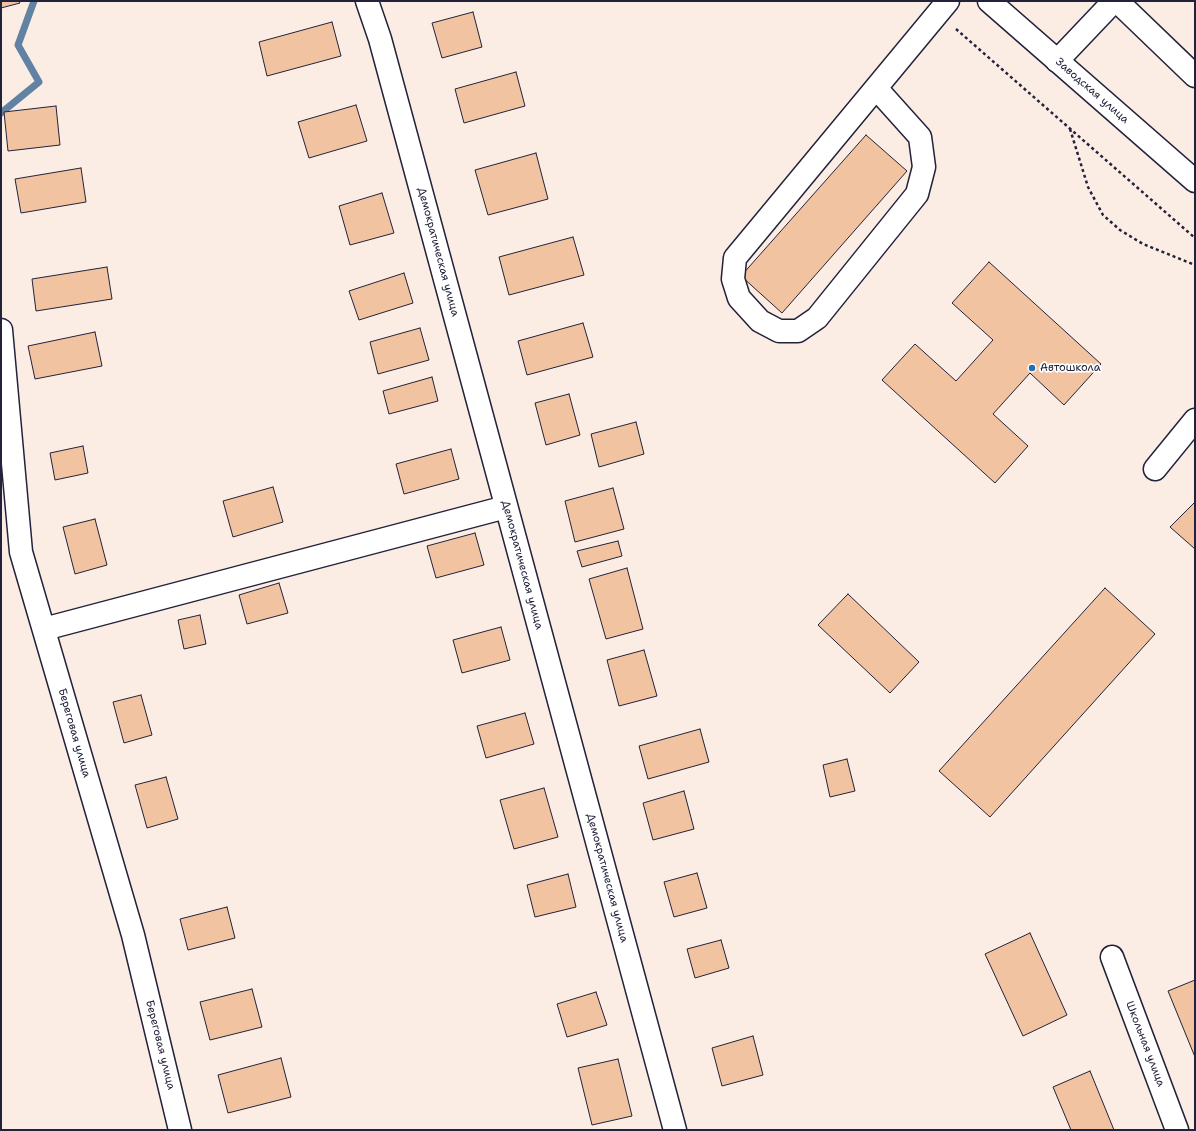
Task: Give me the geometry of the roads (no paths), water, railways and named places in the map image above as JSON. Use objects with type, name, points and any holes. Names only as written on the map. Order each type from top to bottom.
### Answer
[{"type":"street","name":"Демократическая улица","points":[[367,1],[380,39],[675,1130]]},
{"type":"street","name":"Заводская улица","points":[[989,1],[1195,181]]},
{"type":"street","points":[[1057,61],[1115,1],[1195,76]]},
{"type":"street","points":[[876,88],[920,137],[924,167],[917,194],[816,318],[798,331],[779,331],[760,321],[738,298],[733,279],[735,258],[942,8]]},
{"type":"street","name":"Береговая улица","points":[[1,330],[21,552],[133,935],[180,1130]]},
{"type":"street","points":[[1155,469],[1195,420]]},
{"type":"street","points":[[44,629],[506,507]]},
{"type":"street","name":"Школьная улица","points":[[1112,957],[1177,1130]]},
{"type":"waterway","points":[[1,113],[39,82],[18,45],[34,1]]},
{"type":"place","name":"Автошкола","points":[[1032,368]]}]
